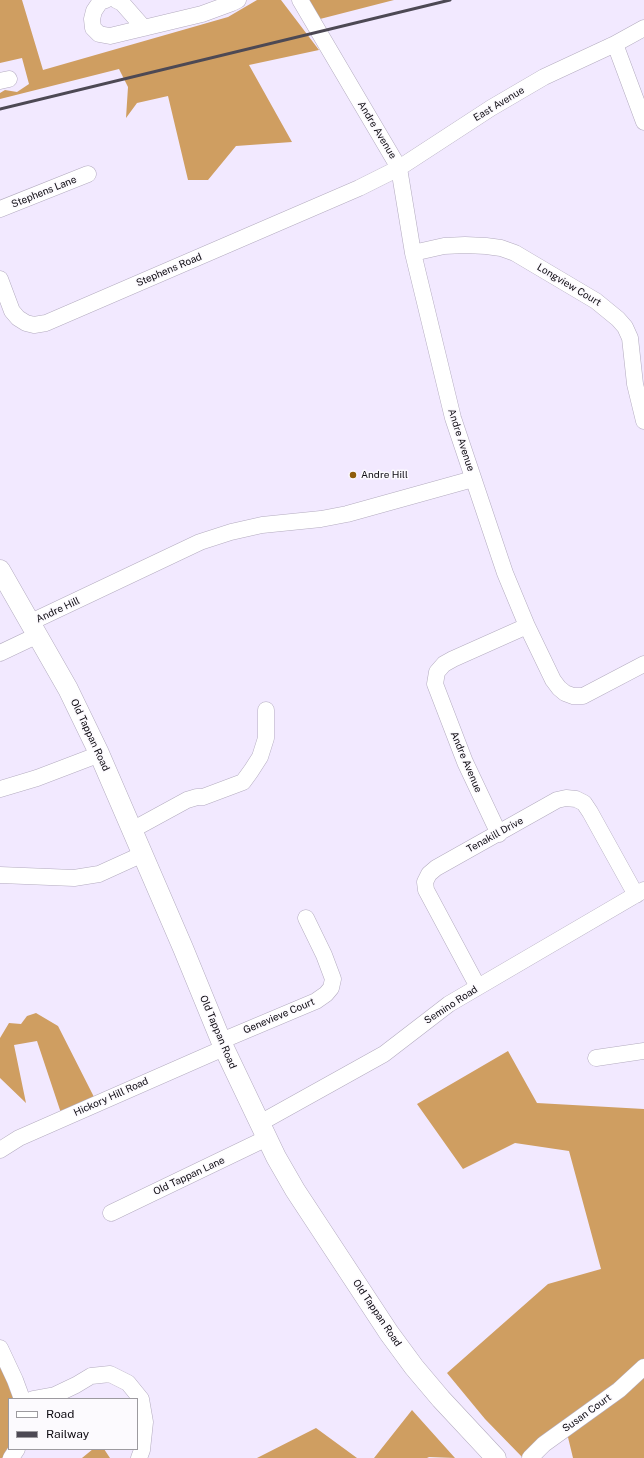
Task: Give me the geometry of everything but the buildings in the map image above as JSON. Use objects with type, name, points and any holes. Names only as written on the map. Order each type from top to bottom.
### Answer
[{"type":"main road","name":"Old Tappan Road","points":[[0,570],[68,689],[100,754],[223,1044],[264,1131],[295,1190],[389,1332],[414,1367],[440,1399],[496,1458]]},
{"type":"street","points":[[106,0],[100,2],[94,10],[92,19],[93,28],[99,34],[110,36],[202,14],[232,4],[238,0]]},
{"type":"street","points":[[116,0],[122,3],[144,28]]},
{"type":"street","name":"Andre Avenue","points":[[300,0],[399,168],[413,253],[453,418],[506,573],[527,626],[444,664],[437,672],[435,684],[465,762],[499,834]]},
{"type":"street","name":"East Avenue","points":[[359,188],[399,168],[491,108],[544,77],[615,44],[644,28]]},
{"type":"street","points":[[615,44],[644,122]]},
{"type":"street","name":"Stephens Lane","points":[[0,209],[88,174]]},
{"type":"street","name":"Stephens Road","points":[[0,279],[12,311],[18,318],[26,323],[34,325],[46,323],[359,188]]},
{"type":"street","name":"Longview Court","points":[[413,253],[444,246],[465,245],[501,248],[515,253],[596,301],[618,319],[625,327],[630,338],[635,384],[644,420]]},
{"type":"street","name":"Andre Hill","points":[[0,653],[34,629],[200,542],[231,532],[262,525],[320,519],[346,514],[473,480]]},
{"type":"street","points":[[527,626],[553,680],[565,693],[573,696],[583,696],[644,664]]},
{"type":"street","points":[[132,830],[188,800],[203,797],[243,782],[257,762],[266,738],[266,710]]},
{"type":"street","points":[[0,789],[37,778],[100,754]]},
{"type":"street","name":"Tenakill Drive","points":[[478,987],[429,895],[425,882],[429,874],[436,868],[499,834],[557,800],[566,798],[576,799],[584,803],[640,892]]},
{"type":"street","points":[[0,875],[74,878],[99,874],[143,854]]},
{"type":"street","name":"Semino Road","points":[[264,1131],[384,1054],[449,1004],[640,892]]},
{"type":"street","name":"Genevieve Court","points":[[223,1044],[316,1001],[326,994],[331,988],[333,979],[324,955],[306,918]]},
{"type":"street","name":"Hickory Hill Road","points":[[0,1150],[19,1138],[223,1044]]},
{"type":"street","points":[[596,1058],[644,1051]]},
{"type":"street","name":"Old Tappan Lane","points":[[111,1213],[264,1131]]},
{"type":"street","points":[[0,1348],[16,1380],[22,1398]]},
{"type":"street","name":"Susan Court","points":[[530,1458],[544,1444],[619,1390],[644,1367]]},
{"type":"street","points":[[37,1398],[55,1394],[76,1385],[91,1376],[110,1374],[128,1383],[141,1398],[145,1422],[142,1450],[139,1458]]},
{"type":"shaded area","points":[[0,0],[22,0],[43,70],[228,17],[257,0],[281,0],[319,50],[249,65],[292,142],[236,146],[208,180],[188,180],[168,96],[137,103],[126,118],[128,87],[119,69],[0,99],[0,93],[5,90],[17,92],[29,84],[22,58],[0,63]]},
{"type":"shaded area","points":[[306,0],[394,0],[320,19]]},
{"type":"shaded area","points":[[36,1013],[58,1026],[94,1097],[61,1113],[37,1041],[14,1045],[26,1103],[0,1078],[0,1038],[9,1023],[21,1024],[27,1016]]},
{"type":"shaded area","points":[[508,1051],[537,1103],[644,1109],[644,1458],[573,1458],[566,1429],[523,1458],[485,1419],[447,1373],[548,1284],[601,1269],[569,1151],[515,1143],[463,1169],[417,1104]]},
{"type":"shaded area","points":[[0,1363],[15,1398],[8,1398],[8,1450],[2,1458],[0,1458]]},
{"type":"shaded area","points":[[412,1410],[455,1458],[374,1458]]},
{"type":"shaded area","points":[[316,1428],[357,1458],[257,1458]]},
{"type":"shaded area","points":[[92,1450],[105,1450],[110,1458],[82,1458]]},
{"type":"railway","points":[[0,109],[450,0]]},
{"type":"place","name":"Andre Hill","points":[[353,475]]}]
